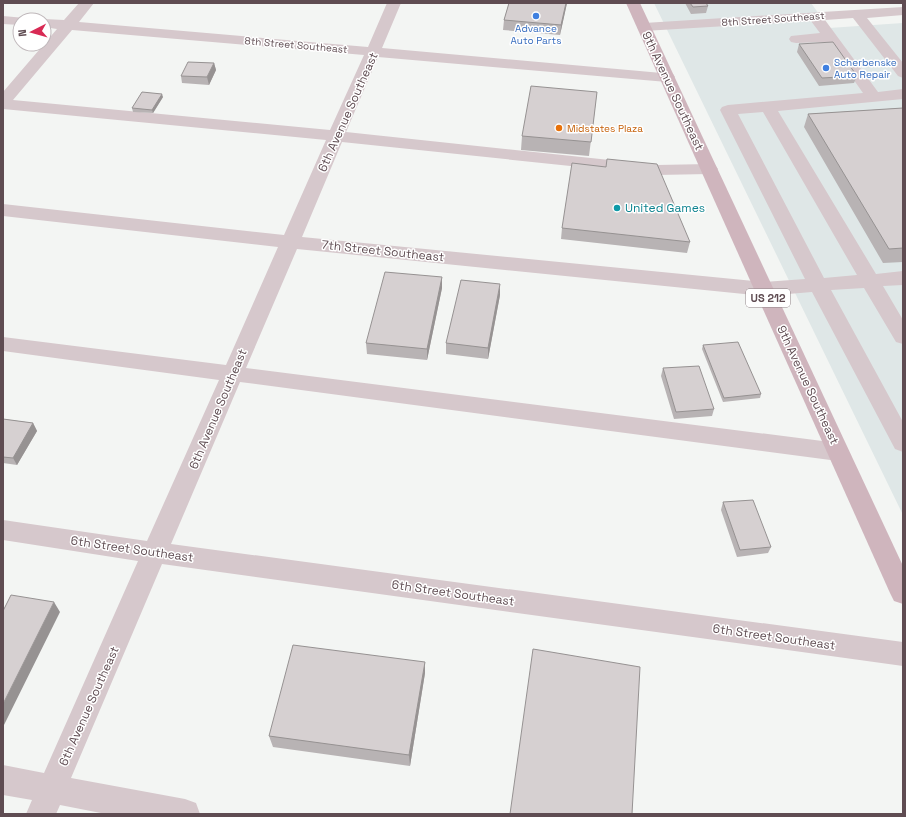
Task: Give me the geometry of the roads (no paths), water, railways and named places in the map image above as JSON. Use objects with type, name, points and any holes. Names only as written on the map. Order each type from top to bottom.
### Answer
[{"type":"main road","name":"9th Avenue Southeast","points":[[633,3],[903,593]]},
{"type":"street","points":[[3,103],[87,3]]},
{"type":"street","name":"6th Avenue Southeast","points":[[47,802],[394,3]]},
{"type":"street","name":"8th Street Southeast","points":[[644,27],[903,11]]},
{"type":"street","points":[[858,14],[903,73]]},
{"type":"street","points":[[815,16],[831,36],[873,96]]},
{"type":"street","name":"8th Street Southeast","points":[[52,24],[667,77]]},
{"type":"street","points":[[796,39],[831,36]]},
{"type":"street","points":[[903,94],[728,110],[818,285],[895,412],[903,443]]},
{"type":"street","points":[[3,103],[337,136],[657,170],[708,169]]},
{"type":"street","points":[[768,107],[903,337]]},
{"type":"street","name":"7th Street Southeast","points":[[3,210],[291,242],[764,289],[903,278]]},
{"type":"street","points":[[3,344],[234,372],[838,452]]},
{"type":"street","name":"6th Street Southeast","points":[[3,530],[156,553],[903,654]]},
{"type":"street","points":[[3,780],[47,802],[185,814]]},
{"type":"place","name":"Advance Auto Parts","points":[[536,16]]},
{"type":"place","name":"Scherbenske Auto Repair","points":[[826,68]]},
{"type":"place","name":"Midstates Plaza","points":[[559,128]]},
{"type":"place","name":"United Games","points":[[617,208]]}]
